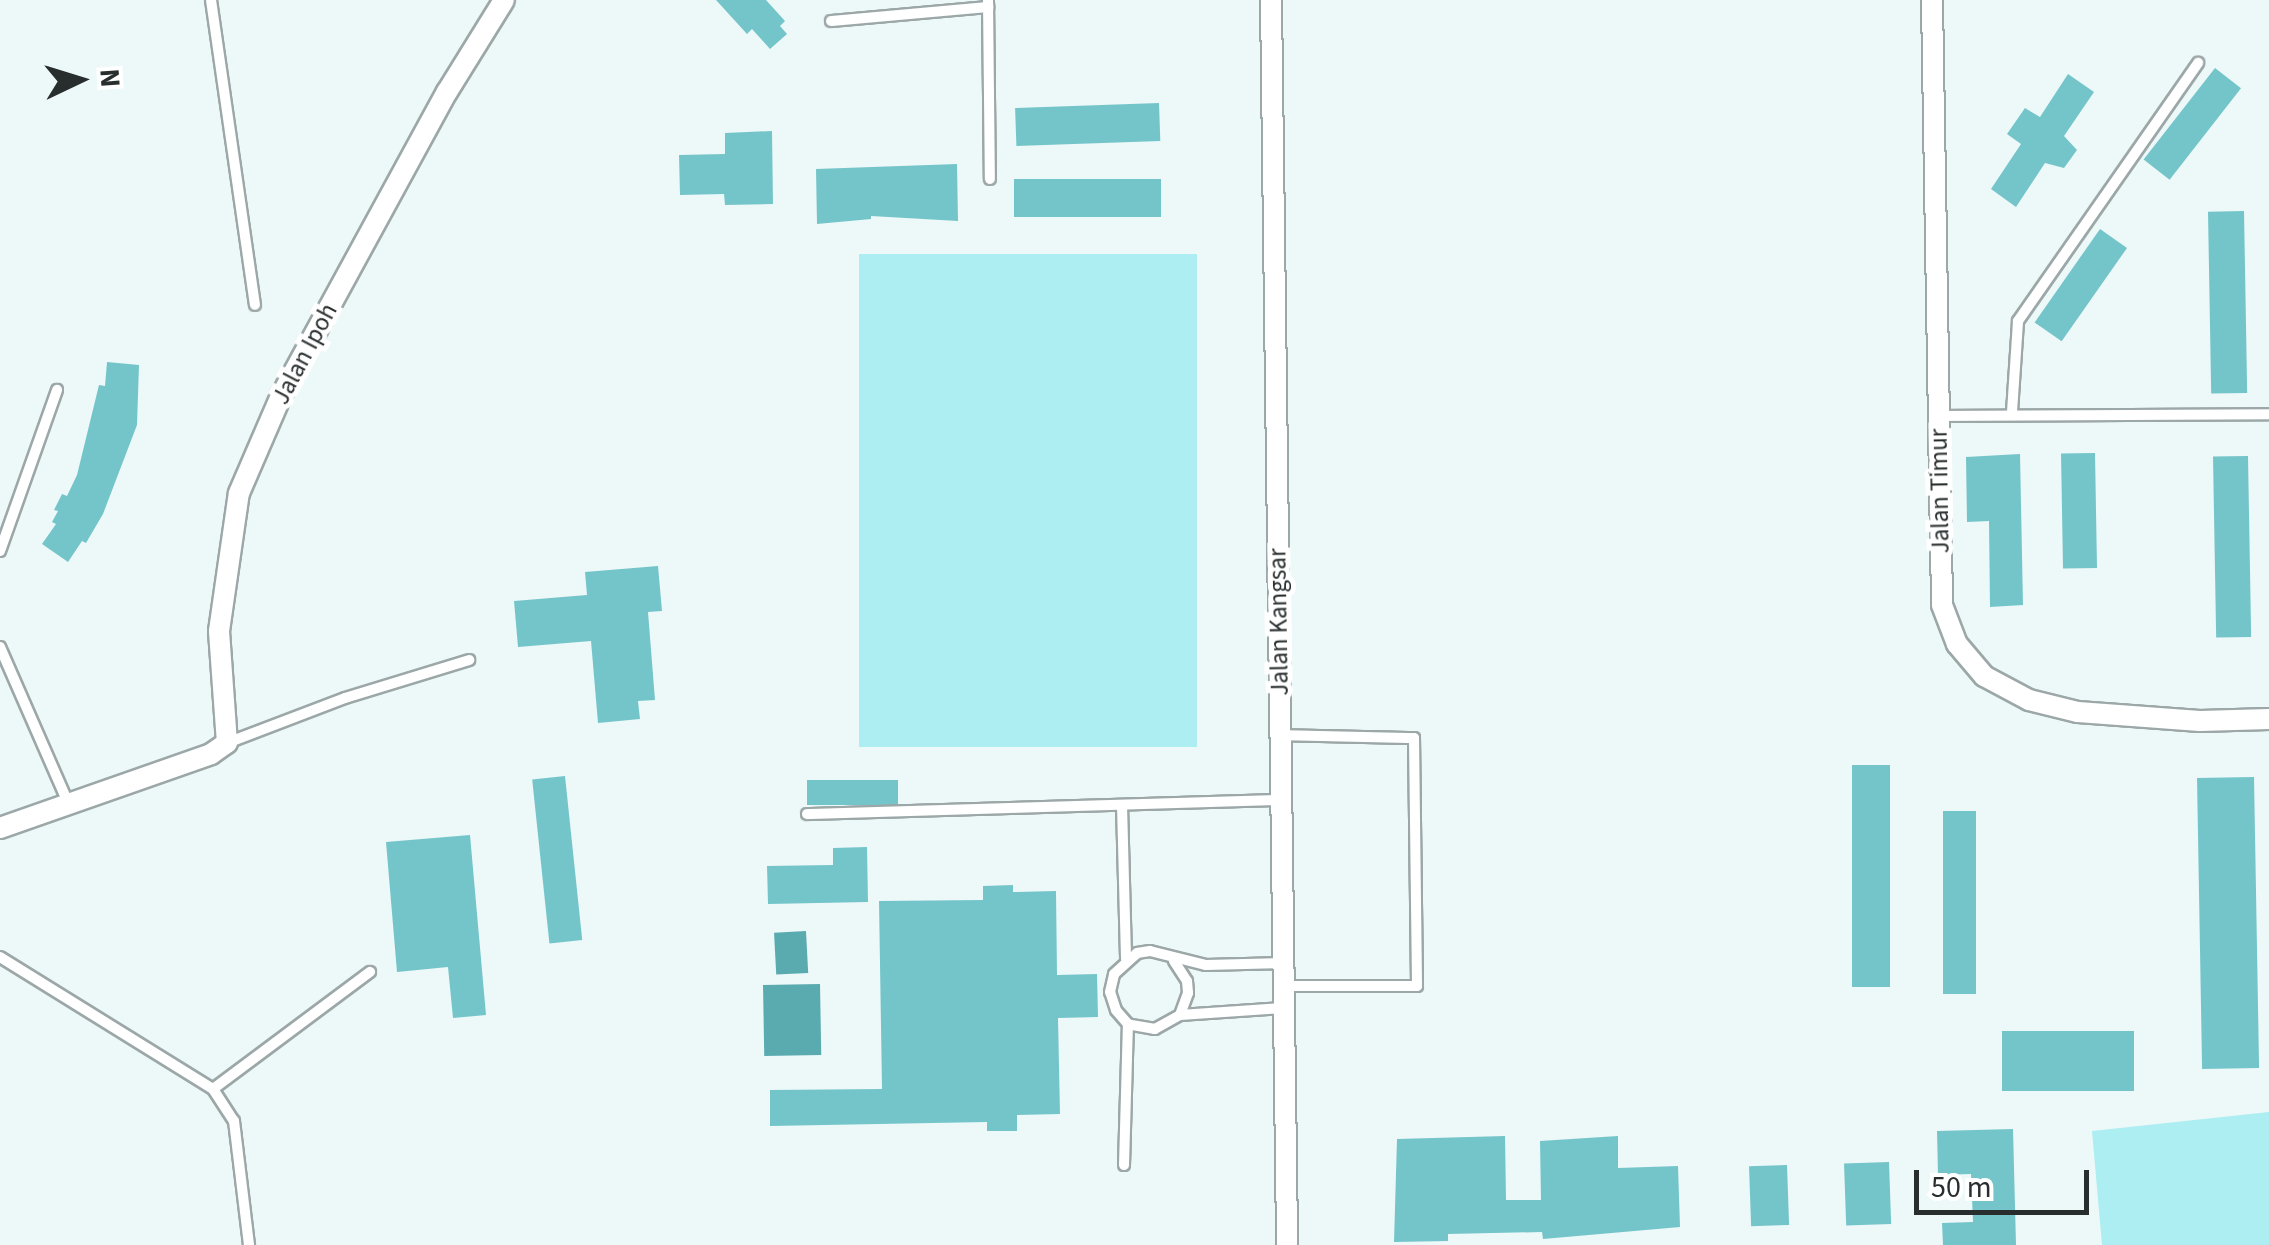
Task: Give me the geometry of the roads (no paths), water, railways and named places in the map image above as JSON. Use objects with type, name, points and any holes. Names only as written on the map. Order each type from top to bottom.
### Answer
[{"type":"street","name":"Jalan Ipoh","points":[[227,743],[219,631],[239,492],[281,396],[447,92],[504,0]]},
{"type":"street","name":"Jalan Kangsar","points":[[1271,0],[1287,1245]]},
{"type":"street","name":"Jalan Timur","points":[[1932,0],[1942,605],[1957,644],[1984,676],[2028,700],[2078,712],[2200,720],[2269,719]]},
{"type":"street","points":[[0,828],[211,754],[227,743]]},
{"type":"lane","points":[[211,0],[255,305]]},
{"type":"lane","points":[[830,20],[988,4],[990,178]]},
{"type":"lane","points":[[2012,412],[2018,321],[2198,63]]},
{"type":"lane","points":[[0,551],[57,390]]},
{"type":"lane","points":[[1938,416],[2012,412],[2269,414]]},
{"type":"lane","points":[[0,648],[69,805]]},
{"type":"lane","points":[[227,743],[344,698],[468,660]]},
{"type":"lane","points":[[1281,735],[1414,738],[1415,776],[1417,986],[1284,986]]},
{"type":"lane","points":[[807,814],[1282,800]]},
{"type":"lane","points":[[1122,805],[1126,959]]},
{"type":"lane","points":[[1284,963],[1206,965],[1174,961],[1150,952],[1126,959],[1114,974],[1110,992],[1116,1010],[1128,1024],[1156,1029],[1180,1015],[1284,1008]]},
{"type":"lane","points":[[0,957],[213,1089],[234,1122],[249,1245]]},
{"type":"lane","points":[[1174,961],[1182,970],[1188,992],[1180,1015]]},
{"type":"lane","points":[[213,1089],[370,972]]},
{"type":"lane","points":[[1124,1166],[1128,1024]]}]
